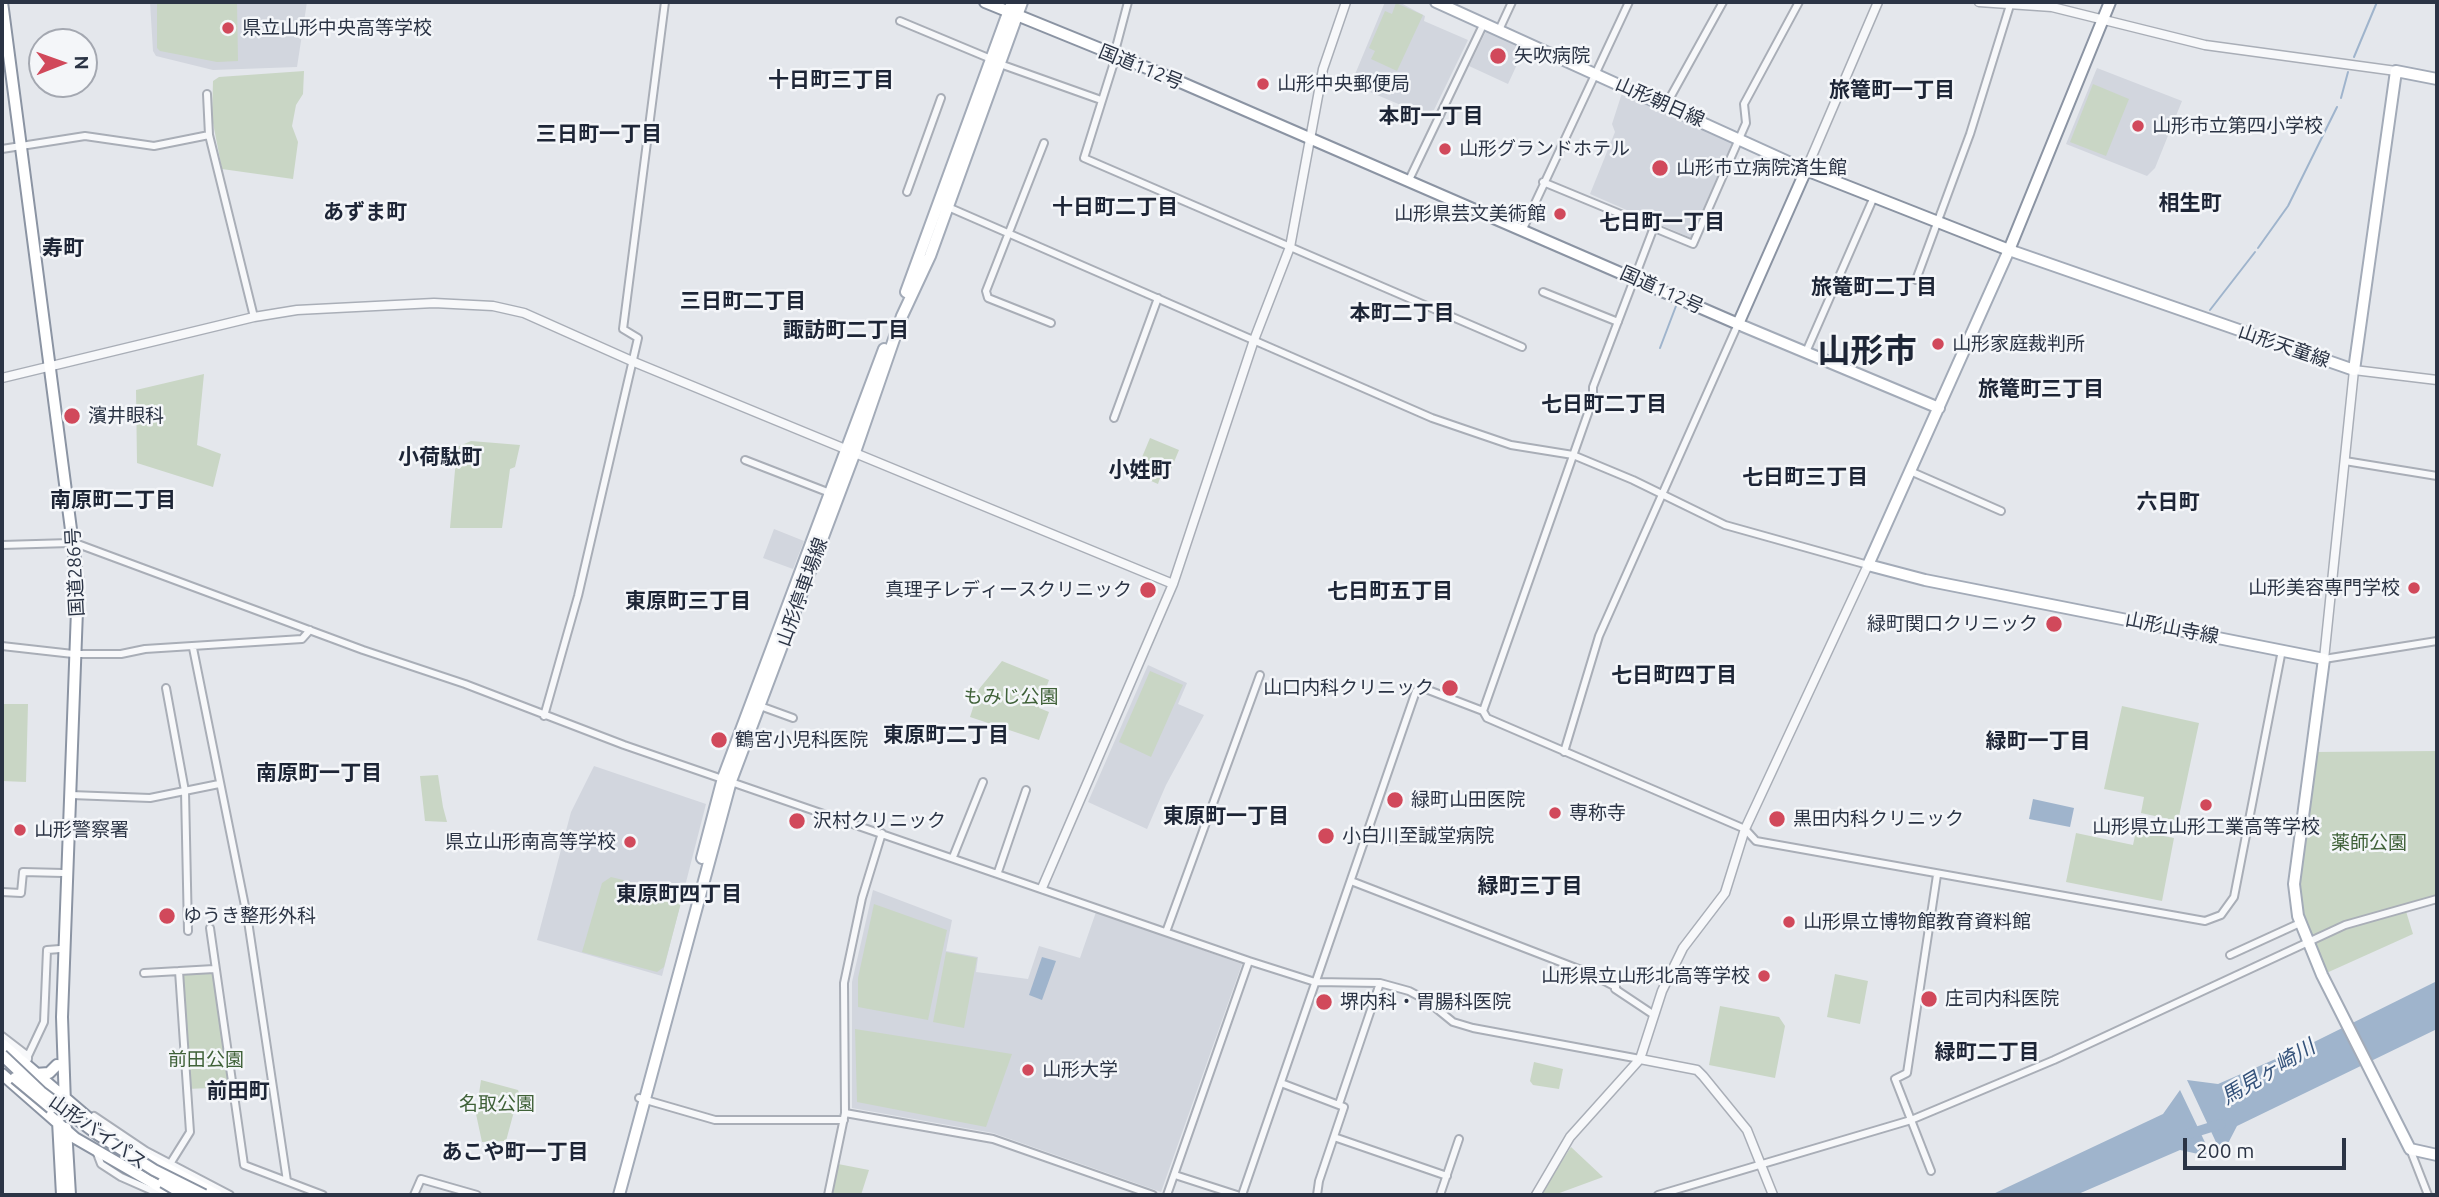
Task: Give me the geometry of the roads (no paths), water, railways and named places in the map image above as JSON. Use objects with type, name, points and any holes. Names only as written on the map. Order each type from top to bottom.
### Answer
[{"type":"main road","name":"国道286号","points":[[2,2],[18,146]]},
{"type":"main road","name":"国道112号","points":[[985,2],[1013,10],[1738,324]]},
{"type":"main road","name":"山形停車場線","points":[[619,1195],[727,779],[830,493],[851,450],[902,316],[930,257],[1013,10],[1023,2]]},
{"type":"main road","name":"山形朝日線","points":[[1436,2],[1740,138],[1805,170]]},
{"type":"main road","points":[[1868,565],[2009,250],[2110,2]]},
{"type":"main road","name":"国道286号","points":[[2,50],[18,146],[72,543],[75,653],[61,1098]]},
{"type":"main road","name":"山形停車場線","points":[[727,779],[760,706],[851,450],[997,62]]},
{"type":"main road","points":[[2396,71],[2437,79]]},
{"type":"main road","name":"山形天童線","points":[[2009,250],[2354,370],[2396,71]]},
{"type":"main road","points":[[1939,408],[1738,324],[1805,170],[1873,199],[2009,250]]},
{"type":"main road","name":"山形山寺線","points":[[1868,565],[1925,580],[2324,659]]},
{"type":"main road","name":"国道286号","points":[[61,1098],[57,1065],[60,949],[75,653]]},
{"type":"main road","points":[[2324,659],[2294,884],[2300,923],[2322,975],[2410,1149],[2437,1155]]},
{"type":"main road","points":[[2,1044],[61,1098],[125,1146],[217,1195]]},
{"type":"main road","name":"山形バイパス","points":[[2,1055],[41,1092],[97,1134],[154,1170],[204,1195]]},
{"type":"main road","name":"山形バイパス","points":[[2,1065],[82,1132],[186,1195]]},
{"type":"main road","points":[[33,1072],[48,1073],[57,1065]]},
{"type":"main road","points":[[2,1074],[95,1150],[174,1195]]},
{"type":"main road","name":"山形停車場線","points":[[613,1195],[643,1099]]},
{"type":"main road","points":[[62,1125],[68,1159],[70,1195]]},
{"type":"main road","points":[[62,1125],[62,1195]]},
{"type":"main road","points":[[68,1159],[82,1148],[95,1150]]},
{"type":"street","points":[[544,716],[578,596],[634,362],[638,338],[623,329],[665,2]]},
{"type":"street","points":[[1128,2],[1084,158],[1522,347]]},
{"type":"street","points":[[1042,888],[1173,583],[1254,340],[1290,247],[1312,140],[1323,69],[1346,2]]},
{"type":"street","points":[[1499,30],[1512,2]]},
{"type":"street","points":[[1522,230],[1629,2]]},
{"type":"street","points":[[1666,105],[1723,2]]},
{"type":"street","points":[[1543,182],[1693,244],[1740,138],[1747,117],[1744,104],[1799,2]]},
{"type":"street","points":[[1805,170],[1878,2]]},
{"type":"street","points":[[1979,2],[2052,7],[2205,45],[2396,71]]},
{"type":"street","points":[[1916,280],[1973,125],[2011,3]]},
{"type":"street","points":[[900,21],[997,62],[1101,100]]},
{"type":"street","points":[[1408,182],[1484,23]]},
{"type":"street","points":[[207,94],[209,135],[254,317]]},
{"type":"street","points":[[907,192],[941,98]]},
{"type":"street","points":[[2,149],[85,136],[154,146],[209,135]]},
{"type":"street","points":[[1044,143],[986,291],[988,298],[1051,323]]},
{"type":"street","points":[[1806,352],[1873,199]]},
{"type":"street","points":[[948,207],[1472,434],[1511,445],[1573,455],[1663,494],[1724,525],[1868,565],[1745,829],[1725,893],[1684,948],[1662,991],[1640,1059],[1570,1137],[1535,1195]]},
{"type":"street","points":[[1483,711],[1592,394],[1654,228]]},
{"type":"street","points":[[1543,292],[1618,322]]},
{"type":"street","points":[[1114,418],[1158,298]]},
{"type":"street","points":[[2,378],[254,317],[321,307],[477,304],[524,313],[634,362],[1173,583]]},
{"type":"street","points":[[1564,752],[1599,636],[1738,324]]},
{"type":"street","points":[[2437,380],[2354,370],[2324,659],[2437,641]]},
{"type":"street","points":[[745,460],[830,493]]},
{"type":"street","points":[[2345,461],[2437,476]]},
{"type":"street","points":[[1910,471],[2001,511]]},
{"type":"street","points":[[2,545],[72,543],[465,684],[544,716],[1315,982],[1380,983],[1426,1000],[1453,1022],[1473,1028],[1697,1070],[1746,1130],[1773,1195]]},
{"type":"street","points":[[2,646],[121,654],[145,649],[302,639],[310,630]]},
{"type":"street","points":[[193,648],[248,921],[287,1181]]},
{"type":"street","points":[[1175,1175],[1240,1195],[1416,691],[1423,688],[1483,711],[1488,718],[1745,829],[1756,841],[1803,852],[2205,922],[2221,915],[2234,897],[2282,650]]},
{"type":"street","points":[[1166,932],[1260,675]]},
{"type":"street","points":[[166,688],[186,791],[188,931]]},
{"type":"street","points":[[760,706],[793,718]]},
{"type":"street","points":[[953,857],[983,782]]},
{"type":"street","points":[[71,795],[150,798],[219,784]]},
{"type":"street","points":[[998,872],[1026,790]]},
{"type":"street","points":[[1369,830],[1398,841]]},
{"type":"street","points":[[828,1195],[845,1116],[844,983],[862,898],[882,833]]},
{"type":"street","points":[[2,892],[21,893],[23,872],[64,873]]},
{"type":"street","points":[[1931,1171],[1895,1079],[1907,1073],[1937,875]]},
{"type":"street","points":[[1351,881],[1588,973],[1654,1015]]},
{"type":"street","points":[[1658,1195],[1911,1120],[2054,1060],[2234,973],[2245,973],[2345,925],[2437,899]]},
{"type":"street","points":[[2230,955],[2300,923]]},
{"type":"street","points":[[210,928],[244,1166],[323,1195]]},
{"type":"street","points":[[28,1056],[44,1022],[47,950],[60,949]]},
{"type":"street","points":[[1167,1195],[1249,961]]},
{"type":"street","points":[[144,974],[215,969]]},
{"type":"street","points":[[170,1164],[190,1132],[178,971]]},
{"type":"street","points":[[1339,1104],[1380,983]]},
{"type":"street","points":[[2,1036],[28,1056],[33,1072]]},
{"type":"street","points":[[1281,1083],[1344,1107],[1319,1181],[1317,1195]]},
{"type":"street","points":[[643,1099],[715,1120],[845,1116],[993,1139],[1153,1195]]},
{"type":"street","points":[[90,1121],[94,1116],[170,1164],[230,1195]]},
{"type":"street","points":[[1334,1137],[1447,1176]]},
{"type":"street","points":[[1440,1195],[1459,1139]]},
{"type":"street","points":[[2410,1149],[2428,1195]]},
{"type":"street","points":[[95,1150],[101,1164],[121,1177],[162,1195]]},
{"type":"street","points":[[414,1195],[421,1179],[477,1195]]},
{"type":"water","points":[[2033,799],[2074,808],[2070,827],[2029,819]]},
{"type":"water","points":[[1042,957],[1056,961],[1042,1000],[1029,995]]},
{"type":"water","points":[[2437,981],[2437,1029],[2237,1126],[2222,1155],[2187,1080],[2218,1084],[2310,1044]]},
{"type":"water","points":[[2180,1090],[2212,1157],[2180,1150],[2076,1195],[1991,1195],[2163,1114]]},
{"type":"waterway","points":[[2354,57],[2377,2]]},
{"type":"waterway","points":[[2341,98],[2348,72]]},
{"type":"waterway","points":[[2258,248],[2288,206],[2337,107]]},
{"type":"waterway","points":[[2210,310],[2255,252]]},
{"type":"waterway","points":[[1660,348],[1676,306]]},
{"type":"waterway","name":"馬見ヶ崎川","points":[[2189,1134],[2221,1124]]},
{"type":"place","name":"県立山形中央高等学校","points":[[228,28]]},
{"type":"place","name":"矢吹病院","points":[[1498,56]]},
{"type":"place","name":"山形中央郵便局","points":[[1263,84]]},
{"type":"place","name":"山形市立第四小学校","points":[[2138,126]]},
{"type":"place","name":"山形グランドホテル","points":[[1445,149]]},
{"type":"place","name":"山形市立病院済生館","points":[[1660,168]]},
{"type":"place","name":"山形県芸文美術館","points":[[1560,214]]},
{"type":"place","name":"山形家庭裁判所","points":[[1938,344]]},
{"type":"place","name":"濱井眼科","points":[[72,416]]},
{"type":"place","name":"山形美容専門学校","points":[[2414,588]]},
{"type":"place","name":"真理子レディースクリニック","points":[[1148,590]]},
{"type":"place","name":"緑町関口クリニック","points":[[2054,624]]},
{"type":"place","name":"山口内科クリニック","points":[[1450,688]]},
{"type":"place","name":"鶴宮小児科医院","points":[[719,740]]},
{"type":"place","name":"緑町山田医院","points":[[1395,800]]},
{"type":"place","name":"山形県立山形工業高等学校","points":[[2206,805]]},
{"type":"place","name":"専称寺","points":[[1555,813]]},
{"type":"place","name":"黒田内科クリニック","points":[[1777,819]]},
{"type":"place","name":"沢村クリニック","points":[[797,821]]},
{"type":"place","name":"山形警察署","points":[[20,830]]},
{"type":"place","name":"小白川至誠堂病院","points":[[1326,836]]},
{"type":"place","name":"県立山形南高等学校","points":[[630,842]]},
{"type":"place","name":"ゆうき整形外科","points":[[167,916]]},
{"type":"place","name":"山形県立博物館教育資料館","points":[[1789,922]]},
{"type":"place","name":"山形県立山形北高等学校","points":[[1764,976]]},
{"type":"place","name":"庄司内科医院","points":[[1929,999]]},
{"type":"place","name":"堺内科・胃腸科医院","points":[[1324,1002]]},
{"type":"place","name":"山形大学","points":[[1028,1070]]},
{"type":"district","name":"十日町三丁目","points":[[831,80]]},
{"type":"district","name":"旅篭町一丁目","points":[[1892,90]]},
{"type":"district","name":"本町一丁目","points":[[1431,116]]},
{"type":"district","name":"三日町一丁目","points":[[599,134]]},
{"type":"district","name":"相生町","points":[[2190,203]]},
{"type":"district","name":"十日町二丁目","points":[[1115,207]]},
{"type":"district","name":"あずま町","points":[[365,212]]},
{"type":"district","name":"七日町一丁目","points":[[1662,222]]},
{"type":"district","name":"寿町","points":[[63,248]]},
{"type":"district","name":"旅篭町二丁目","points":[[1874,287]]},
{"type":"district","name":"三日町二丁目","points":[[743,301]]},
{"type":"district","name":"本町二丁目","points":[[1402,313]]},
{"type":"district","name":"諏訪町二丁目","points":[[846,330]]},
{"type":"district","name":"山形市","points":[[1867,351]]},
{"type":"district","name":"旅篭町三丁目","points":[[2041,389]]},
{"type":"district","name":"七日町二丁目","points":[[1604,404]]},
{"type":"district","name":"小荷駄町","points":[[440,457]]},
{"type":"district","name":"小姓町","points":[[1140,470]]},
{"type":"district","name":"七日町三丁目","points":[[1805,477]]},
{"type":"district","name":"南原町二丁目","points":[[113,500]]},
{"type":"district","name":"六日町","points":[[2168,502]]},
{"type":"district","name":"七日町五丁目","points":[[1390,591]]},
{"type":"district","name":"東原町三丁目","points":[[688,601]]},
{"type":"district","name":"七日町四丁目","points":[[1674,675]]},
{"type":"district","name":"東原町二丁目","points":[[946,735]]},
{"type":"district","name":"緑町一丁目","points":[[2038,741]]},
{"type":"district","name":"南原町一丁目","points":[[319,773]]},
{"type":"district","name":"東原町一丁目","points":[[1226,816]]},
{"type":"district","name":"緑町三丁目","points":[[1530,886]]},
{"type":"district","name":"東原町四丁目","points":[[679,894]]},
{"type":"district","name":"緑町二丁目","points":[[1987,1052]]},
{"type":"district","name":"前田町","points":[[238,1091]]},
{"type":"district","name":"あこや町一丁目","points":[[515,1152]]},
{"type":"park label","name":"もみじ公園","points":[[1011,697]]},
{"type":"park label","name":"薬師公園","points":[[2369,843]]},
{"type":"park label","name":"前田公園","points":[[206,1060]]},
{"type":"park label","name":"名取公園","points":[[497,1104]]}]
